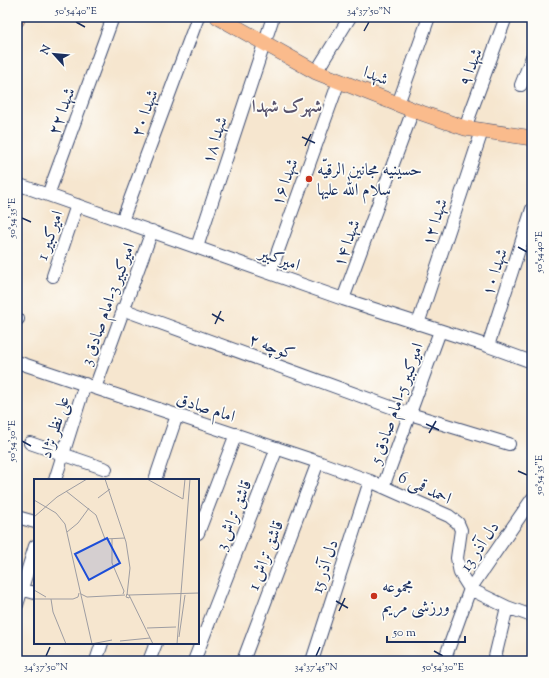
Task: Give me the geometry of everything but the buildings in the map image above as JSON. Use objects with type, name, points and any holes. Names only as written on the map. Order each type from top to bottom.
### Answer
[{"type":"main road","name":"شهدا","points":[[218,17],[316,72],[413,110],[465,128],[532,138]]},
{"type":"street","name":"شهدا ۲۲","points":[[48,195],[113,17]]},
{"type":"street","name":"شهدا ۲۰","points":[[122,221],[198,17]]},
{"type":"street","name":"شهدا ۱۸","points":[[197,246],[273,17]]},
{"type":"street","points":[[316,72],[350,17]]},
{"type":"street","points":[[398,104],[429,17]]},
{"type":"street","name":"شهدا ۹","points":[[465,128],[506,17]]},
{"type":"street","points":[[521,84],[532,57]]},
{"type":"street","name":"شهدا ۱۶","points":[[270,273],[339,81]]},
{"type":"street","name":"شهدا ۱۴","points":[[343,299],[413,110]]},
{"type":"street","name":"شهدا ۱۲","points":[[418,324],[482,131]]},
{"type":"street","name":"امیرکبیر","points":[[17,184],[197,246],[343,299],[488,346],[532,362]]},
{"type":"street","name":"امیرکبیر 1","points":[[53,276],[77,205]]},
{"type":"street","name":"شهدا ۱۰","points":[[488,346],[532,209]]},
{"type":"street","name":"امیرکبیر 3-امام صادق 3","points":[[90,386],[152,231]]},
{"type":"street","name":"کوچه ۲","points":[[122,309],[410,414],[509,444]]},
{"type":"street","name":"امیرکبیر 5-امام صادق 5","points":[[383,487],[440,331]]},
{"type":"street","name":"امام صادق","points":[[17,362],[318,462],[383,487]]},
{"type":"street","name":"علی نظر نژاد","points":[[55,479],[63,453],[90,386]]},
{"type":"street","points":[[155,479],[177,415]]},
{"type":"street","points":[[199,531],[236,434]]},
{"type":"street","points":[[30,443],[63,453],[106,469]]},
{"type":"street","name":"قاشق تراش 3","points":[[194,661],[277,448]]},
{"type":"street","name":"قاشق تراش 1","points":[[244,661],[318,462]]},
{"type":"street","name":"دل آذر 15","points":[[312,661],[370,481]]},
{"type":"street","name":"احمد قمی 6","points":[[383,487],[449,516],[458,523],[461,530],[457,558],[460,573],[470,589]]},
{"type":"street","name":"دل آذر 13","points":[[444,661],[470,589],[532,499]]},
{"type":"street","points":[[17,516],[34,522]]},
{"type":"street","points":[[17,605],[19,588],[34,549]]},
{"type":"street","points":[[19,588],[34,593]]},
{"type":"street","points":[[470,589],[507,607],[532,616]]},
{"type":"street","points":[[494,661],[507,607]]},
{"type":"street","points":[[96,661],[102,644]]},
{"type":"street","points":[[149,661],[156,644]]},
{"type":"place","name":"حسینیه مجانین الرقیّه سلام الله علیها","points":[[309,179]]},
{"type":"place","name":"مجموعه ورزشی مریم","points":[[374,596]]},
{"type":"district","name":"شهرک شهدا","points":[[287,106]]}]
